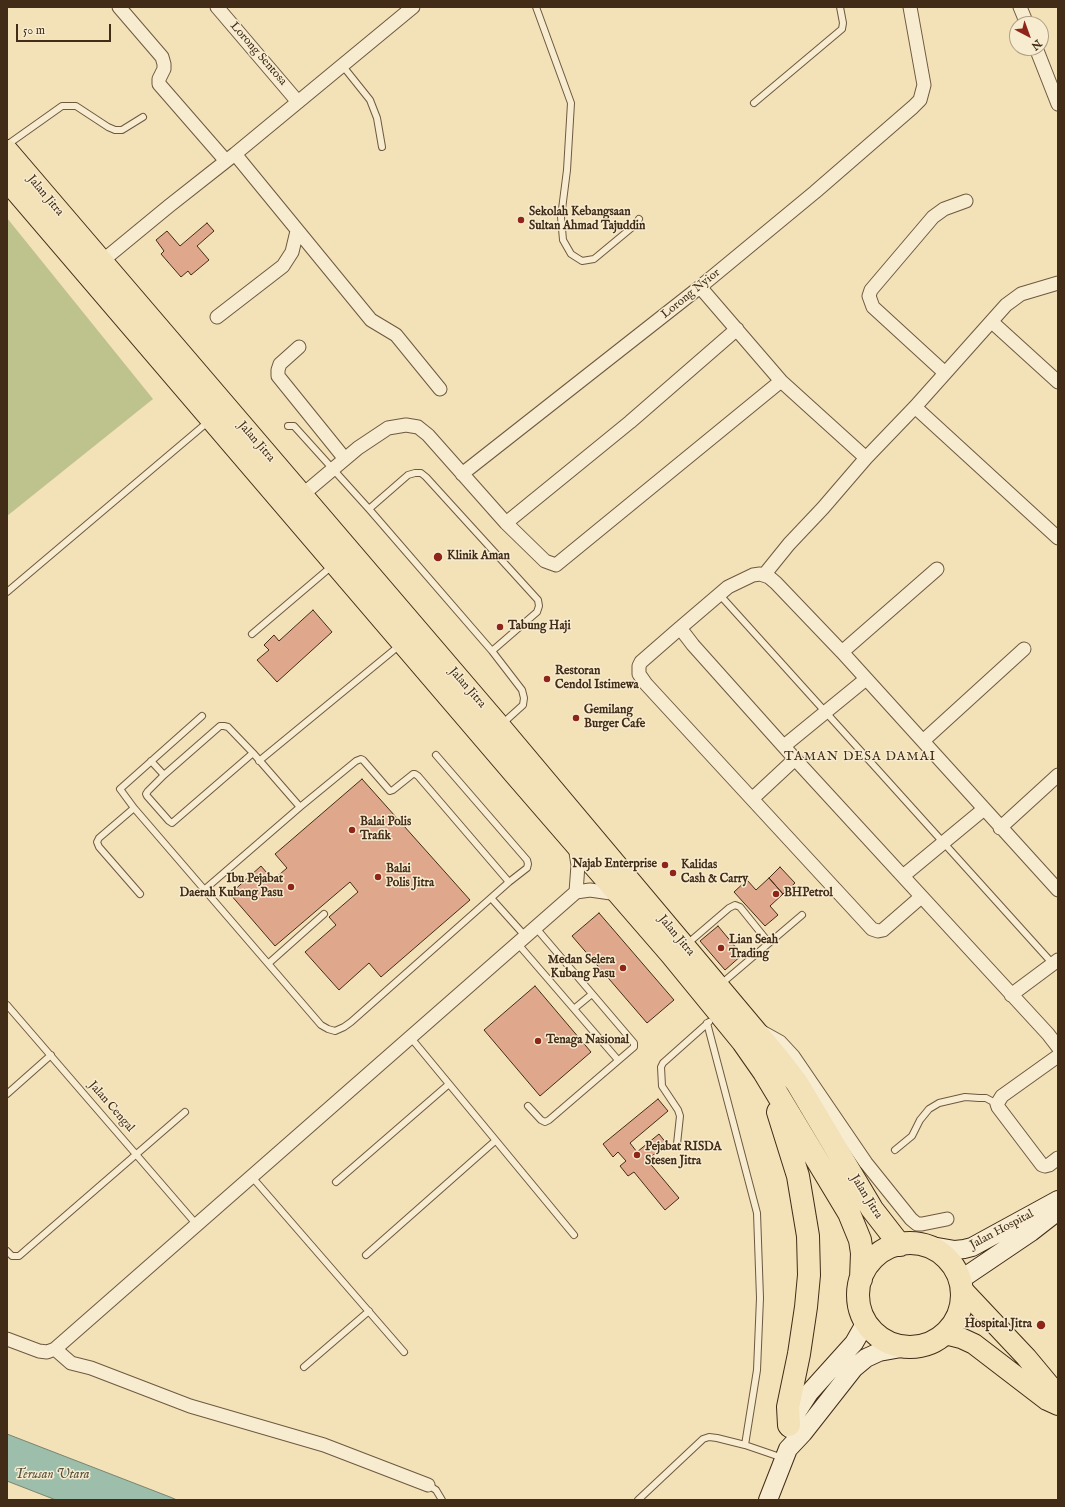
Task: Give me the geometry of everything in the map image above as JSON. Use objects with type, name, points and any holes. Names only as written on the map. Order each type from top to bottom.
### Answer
[{"type":"highway","name":"Jalan Jitra","points":[[7,152],[499,726],[753,1028],[797,1083],[872,1209],[910,1244]]},
{"type":"highway","name":"Jalan Jitra","points":[[7,180],[619,894],[713,1018],[743,1042],[764,1072],[849,1213],[860,1240],[862,1253],[861,1279]]},
{"type":"highway","points":[[764,1072],[795,1164],[805,1211],[808,1236],[809,1275],[806,1307],[799,1354],[788,1407],[789,1425]]},
{"type":"highway","points":[[910,1244],[933,1249],[945,1256],[954,1267],[961,1284],[962,1301],[959,1313],[945,1334],[933,1341],[921,1346],[907,1347],[895,1345],[883,1340],[873,1332],[866,1322],[861,1312],[859,1301],[858,1290],[861,1279],[872,1260],[880,1253],[890,1248],[910,1244]]},
{"type":"main road","name":"Jalan Hospital","points":[[910,1244],[955,1250],[972,1247],[1058,1200]]},
{"type":"main road","name":"Jalan Hospital","points":[[961,1284],[1058,1211]]},
{"type":"main road","points":[[961,1284],[1026,1357],[1056,1393],[1058,1400]]},
{"type":"main road","points":[[768,1500],[786,1454],[789,1425],[809,1393],[854,1343],[866,1322]]},
{"type":"main road","points":[[945,1334],[961,1338],[974,1344],[1047,1400],[1058,1405]]},
{"type":"main road","points":[[786,1454],[854,1368],[866,1358],[879,1352],[907,1347]]},
{"type":"street","points":[[119,7],[162,57],[164,69],[159,79],[159,84],[297,231],[371,320],[396,334],[440,389]]},
{"type":"street","name":"Lorong Sentosa","points":[[217,7],[298,102]]},
{"type":"street","points":[[101,262],[230,158],[412,7]]},
{"type":"street","name":"Lorong Nyior","points":[[462,474],[700,287],[815,192],[920,100],[924,85],[910,7]]},
{"type":"street","points":[[1039,56],[1058,104]]},
{"type":"street","points":[[945,373],[873,307],[869,296],[871,290],[933,217],[944,209],[966,201]]},
{"type":"street","points":[[218,317],[283,266],[292,252],[297,231]]},
{"type":"street","points":[[764,574],[866,458],[915,407],[1006,305],[1021,294],[1058,283]]},
{"type":"street","points":[[700,287],[781,381],[866,458]]},
{"type":"street","points":[[992,322],[1058,382]]},
{"type":"street","points":[[506,523],[630,422],[737,329]]},
{"type":"street","points":[[299,347],[280,364],[278,376],[345,458]]},
{"type":"street","points":[[302,496],[345,458],[388,428],[406,425],[418,427],[428,435],[506,523],[545,561],[556,565],[781,381]]},
{"type":"street","points":[[915,407],[1058,538]]},
{"type":"street","points":[[842,652],[937,568]]},
{"type":"street","points":[[921,897],[883,930],[878,931],[872,929],[646,684],[639,674],[639,666],[641,662],[719,594],[743,579],[753,575],[764,574],[776,583],[842,652],[1000,828],[1058,890]]},
{"type":"street","points":[[680,628],[693,645],[795,759],[1011,995],[1053,1030],[1058,1047]]},
{"type":"street","points":[[923,741],[1024,649]]},
{"type":"street","points":[[784,746],[866,678]]},
{"type":"street","points":[[752,799],[795,759]]},
{"type":"street","points":[[1000,828],[1058,775]]},
{"type":"street","points":[[903,876],[984,809]]},
{"type":"street","points":[[573,842],[578,865],[576,892]]},
{"type":"street","points":[[7,1339],[39,1351],[47,1352],[55,1349],[522,941],[576,892],[590,890],[619,894]]},
{"type":"street","points":[[1011,995],[1055,962]]},
{"type":"street","points":[[753,1028],[774,1038],[793,1056],[873,1172],[911,1219],[917,1224],[948,1220]]},
{"type":"street","points":[[1058,1056],[1002,1096],[997,1106],[1042,1165],[1049,1165],[1058,1158]]},
{"type":"street","points":[[55,1349],[71,1363],[91,1368],[190,1406],[324,1445],[428,1485]]},
{"type":"lane","points":[[536,7],[571,103],[567,170],[561,217],[563,240],[571,254],[582,261],[594,259],[639,219]]},
{"type":"lane","points":[[754,103],[842,29],[843,22],[840,7]]},
{"type":"lane","points":[[342,65],[370,100],[377,118],[382,147]]},
{"type":"lane","points":[[7,145],[62,106],[76,106],[115,130],[122,130],[143,117]]},
{"type":"lane","points":[[7,592],[212,418]]},
{"type":"lane","points":[[288,426],[294,426],[369,509],[492,651],[522,690],[524,698],[523,705],[499,726]]},
{"type":"lane","points":[[369,509],[408,475],[421,473],[538,600],[539,606],[537,612],[492,651]]},
{"type":"lane","points":[[252,634],[335,563]]},
{"type":"lane","points":[[719,594],[1055,962]]},
{"type":"lane","points":[[259,761],[403,643]]},
{"type":"lane","points":[[202,716],[120,789],[134,808],[321,1025],[334,1031],[351,1022],[509,882],[527,868],[527,860],[436,755]]},
{"type":"lane","points":[[253,754],[172,823],[146,794],[164,775],[220,726],[228,728],[253,754],[300,807]]},
{"type":"lane","points":[[204,890],[300,807],[356,761],[361,759],[364,760],[390,791],[415,774],[509,882]]},
{"type":"lane","points":[[151,761],[164,775]]},
{"type":"lane","points":[[134,808],[99,838],[97,842],[99,847],[140,894]]},
{"type":"lane","points":[[491,898],[522,941],[618,1060]]},
{"type":"lane","points":[[684,946],[729,908],[735,905],[740,907],[769,943]]},
{"type":"lane","points":[[269,963],[324,914]]},
{"type":"lane","points":[[718,986],[802,915]]},
{"type":"lane","points":[[528,1106],[541,1120],[545,1122],[549,1120],[634,1047],[634,1044],[536,928]]},
{"type":"lane","points":[[575,1008],[592,994]]},
{"type":"lane","name":"Jalan Cengal","points":[[7,1005],[197,1225]]},
{"type":"lane","points":[[676,1144],[680,1116],[678,1110],[662,1086],[661,1067],[663,1063],[713,1018],[757,1212],[760,1298],[757,1370],[745,1444]]},
{"type":"lane","points":[[411,1038],[574,1235]]},
{"type":"lane","points":[[7,1094],[51,1055]]},
{"type":"lane","points":[[336,1182],[449,1084]]},
{"type":"lane","points":[[895,1150],[912,1136],[920,1120],[929,1109],[939,1103],[965,1098],[986,1098],[997,1106]]},
{"type":"lane","points":[[7,1251],[12,1256],[19,1256],[185,1112]]},
{"type":"lane","points":[[366,1255],[495,1141]]},
{"type":"lane","points":[[252,1177],[404,1352]]},
{"type":"lane","points":[[304,1367],[369,1311]]},
{"type":"lane","points":[[638,1500],[703,1439],[709,1437],[786,1454]]},
{"type":"lane","points":[[428,1485],[436,1490],[442,1500]]},
{"type":"green space","points":[[7,218],[153,399],[7,516]]},
{"type":"water","name":"Terusan Utara","points":[[7,1434],[177,1500],[56,1500],[7,1481]]},
{"type":"building","points":[[207,223],[214,231],[197,246],[209,260],[191,275],[188,271],[181,277],[161,254],[164,251],[156,240],[167,231],[180,246]]},
{"type":"building","points":[[313,610],[332,632],[277,682],[257,660],[269,650],[264,645],[274,635],[279,641]]},
{"type":"building","name":"Ibu Pejabat Daerah Kubang Pasu","points":[[362,779],[470,900],[381,977],[369,963],[339,990],[305,952],[336,925],[329,917],[358,892],[350,882],[275,946],[230,894],[261,866],[273,880],[287,868],[275,854]]},
{"type":"building","points":[[780,867],[795,883],[783,894],[769,878]]},
{"type":"building","points":[[769,878],[783,894],[770,906],[778,915],[765,926],[734,892],[747,880],[756,890]]},
{"type":"building","name":"Medan Selera Kubang Pasu","points":[[599,913],[674,1000],[647,1023],[572,936]]},
{"type":"building","name":"Lian Seah Trading","points":[[718,926],[742,955],[725,970],[700,941]]},
{"type":"building","name":"Tenaga Nasional","points":[[535,986],[591,1052],[540,1096],[484,1030]]},
{"type":"building","name":"Pejabat RISDA Stesen Jitra","points":[[658,1099],[668,1111],[630,1143],[637,1152],[659,1134],[667,1144],[647,1160],[679,1198],[665,1210],[634,1172],[628,1176],[620,1166],[626,1161],[618,1152],[613,1157],[603,1144]]},
{"type":"place","name":"Sekolah Kebangsaan Sultan Ahmad Tajuddin","points":[[521,220]]},
{"type":"place","name":"Klinik Aman","points":[[438,557]]},
{"type":"place","name":"Tabung Haji","points":[[500,627]]},
{"type":"place","name":"Restoran Cendol Istimewa","points":[[547,679]]},
{"type":"place","name":"Gemilang Burger Cafe","points":[[576,718]]},
{"type":"place","name":"Balai Polis Trafik","points":[[352,830]]},
{"type":"place","name":"Najab Enterprise","points":[[665,865]]},
{"type":"place","name":"Kalidas Cash & Carry","points":[[673,873]]},
{"type":"place","name":"Balai Polis Jitra","points":[[378,877]]},
{"type":"place","name":"Ibu Pejabat Daerah Kubang Pasu","points":[[291,887]]},
{"type":"place","name":"BHPetrol","points":[[776,894]]},
{"type":"place","name":"Lian Seah Trading","points":[[721,948]]},
{"type":"place","name":"Medan Selera Kubang Pasu","points":[[623,968]]},
{"type":"place","name":"Tenaga Nasional","points":[[538,1041]]},
{"type":"place","name":"Pejabat RISDA Stesen Jitra","points":[[637,1155]]},
{"type":"place","name":"Hospital Jitra","points":[[1041,1325]]},
{"type":"district","name":"TAMAN DESA DAMAI","points":[[860,757]]}]
